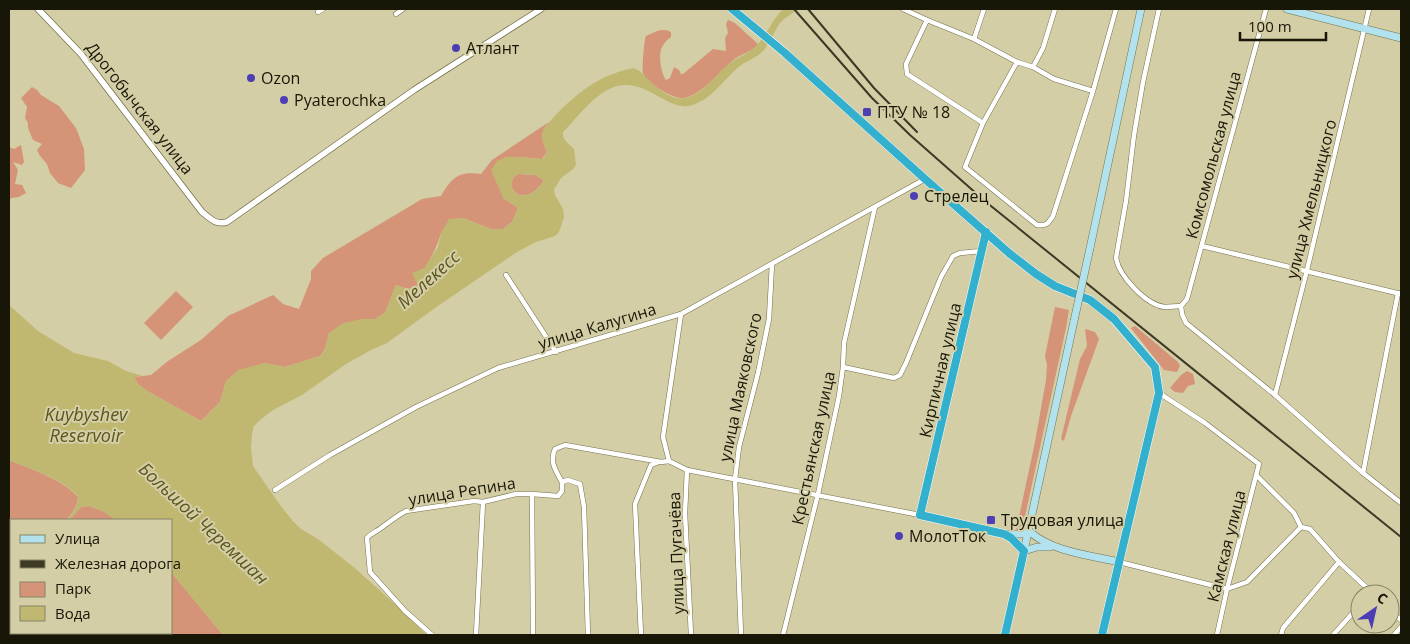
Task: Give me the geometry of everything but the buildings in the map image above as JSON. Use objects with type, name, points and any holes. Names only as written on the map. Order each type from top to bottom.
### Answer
[{"type":"highway","points":[[732,9],[786,53],[925,179],[1036,274],[1055,286],[1082,296],[1114,319],[1155,368],[1160,393],[1102,635]]},
{"type":"highway","name":"Кирпичная улица","points":[[920,515],[986,232]]},
{"type":"highway","points":[[920,515],[1004,534],[1024,551],[1005,635]]},
{"type":"main road","points":[[1024,551],[1141,9]]},
{"type":"main road","points":[[1287,9],[1401,38]]},
{"type":"main road","points":[[1004,534],[1023,534],[1029,531]]},
{"type":"main road","points":[[1029,531],[1039,540],[1054,547],[1119,562]]},
{"type":"main road","points":[[1024,551],[1037,547],[1054,547]]},
{"type":"street","name":"Дрогобычская улица","points":[[38,9],[81,54],[202,212],[213,222],[220,224],[227,222],[430,80],[541,9]]},
{"type":"street","points":[[396,14],[403,9]]},
{"type":"street","points":[[903,9],[974,39],[1017,62],[1032,66],[1054,79],[1093,91]]},
{"type":"street","points":[[974,39],[984,9]]},
{"type":"street","points":[[1032,66],[1043,48],[1055,9]]},
{"type":"street","points":[[1017,62],[983,122],[965,167],[1029,220],[1037,225],[1044,226],[1049,224],[1053,216],[1093,91],[1116,9]]},
{"type":"street","points":[[1159,9],[1134,135],[1126,201],[1116,258],[1117,267],[1141,294],[1163,307],[1181,306],[1183,320],[1186,323],[1275,395],[1363,473],[1401,503]]},
{"type":"street","name":"Комсомольская улица","points":[[1181,306],[1187,299],[1266,9]]},
{"type":"street","name":"улица Хмельницкого","points":[[1275,395],[1307,270],[1369,9]]},
{"type":"street","points":[[926,20],[906,64],[907,74],[983,122]]},
{"type":"street","name":"улица Калугина","points":[[274,490],[330,455],[425,403],[498,368],[681,314],[925,179]]},
{"type":"street","name":"Крестьянская улица","points":[[783,635],[840,396],[844,343],[875,207]]},
{"type":"street","points":[[1202,246],[1400,293],[1363,473]]},
{"type":"street","points":[[843,367],[894,378],[900,375],[911,353],[941,277],[953,256],[960,253],[982,251]]},
{"type":"street","name":"улица Маяковского","points":[[741,635],[735,479],[739,447],[769,320],[772,264]]},
{"type":"street","points":[[506,275],[556,352]]},
{"type":"street","points":[[669,461],[663,437],[681,314]]},
{"type":"street","name":"Камская улица","points":[[1160,393],[1205,423],[1259,464],[1217,635]]},
{"type":"street","points":[[588,635],[583,498],[580,484],[568,480],[562,482],[553,464],[552,456],[555,449],[565,445],[661,462]]},
{"type":"street","points":[[641,635],[635,504],[651,464],[669,461],[687,470],[920,515]]},
{"type":"street","name":"улица Пугачёва","points":[[687,470],[685,513],[691,635]]},
{"type":"street","points":[[1256,475],[1294,513],[1301,527]]},
{"type":"street","name":"улица Репина","points":[[432,635],[406,611],[370,572],[367,538],[369,535],[380,529],[397,515],[406,511],[474,501],[483,502],[516,494],[558,496],[562,490],[562,482]]},
{"type":"street","points":[[532,494],[533,635]]},
{"type":"street","points":[[476,635],[483,502]]},
{"type":"street","points":[[1119,562],[1227,589],[1247,582],[1301,527]]},
{"type":"street","points":[[1301,527],[1310,529],[1339,562],[1363,584]]},
{"type":"street","points":[[1281,635],[1283,628],[1339,562]]},
{"type":"street","points":[[1333,635],[1350,616]]},
{"type":"street","points":[[1394,635],[1401,628]]},
{"type":"green space","points":[[728,20],[735,23],[758,44],[736,58],[698,92],[691,96],[679,98],[655,86],[645,77],[643,66],[646,36],[662,30],[671,32],[671,37],[663,46],[660,55],[661,69],[666,80],[670,78],[674,67],[683,74],[713,49],[726,51],[725,38],[728,33],[726,24]]},
{"type":"green space","points":[[32,87],[59,106],[76,128],[84,149],[85,170],[71,188],[58,183],[50,173],[47,164],[37,150],[42,144],[33,140],[28,128],[25,118],[27,107],[21,98]]},
{"type":"green space","points":[[549,122],[543,133],[547,152],[542,159],[517,157],[503,198],[518,208],[512,222],[503,229],[491,229],[463,218],[441,233],[418,286],[407,289],[396,285],[385,313],[375,319],[362,319],[329,333],[325,349],[320,356],[285,367],[264,363],[226,381],[220,402],[201,421],[138,384],[134,377],[151,375],[168,361],[201,340],[228,316],[273,295],[283,304],[299,309],[311,279],[311,271],[323,258],[422,199],[441,196],[449,184],[457,177],[473,173],[481,174],[492,160]]},
{"type":"green space","points":[[21,145],[24,162],[22,165],[13,162],[18,170],[15,184],[22,185],[26,193],[19,197],[11,198],[9,201],[9,147],[14,149]]},
{"type":"green space","points":[[518,174],[535,175],[544,180],[532,193],[522,195],[514,191],[511,185],[513,178]]},
{"type":"green space","points":[[176,291],[193,307],[161,340],[144,323]]},
{"type":"green space","points":[[1055,307],[1069,310],[1066,328],[1022,530],[1016,531],[1046,380],[1047,365],[1045,356]]},
{"type":"green space","points":[[1135,326],[1178,362],[1180,366],[1177,372],[1164,370],[1131,328]]},
{"type":"green space","points":[[1085,329],[1095,332],[1099,339],[1064,441],[1061,439],[1080,359],[1087,346]]},
{"type":"green space","points":[[1187,371],[1193,374],[1195,384],[1188,386],[1183,393],[1175,392],[1170,388]]},
{"type":"green space","points":[[9,460],[55,480],[78,497],[74,509],[67,519],[9,519]]},
{"type":"green space","points":[[89,506],[103,511],[115,519],[70,519],[81,507]]},
{"type":"green space","points":[[172,573],[223,635],[19,635],[172,634]]},
{"type":"water","name":"Kuybyshev Reservoir","points":[[783,9],[798,9],[780,23],[762,52],[740,66],[707,98],[700,102],[683,106],[673,104],[642,88],[630,85],[618,86],[598,96],[563,132],[565,140],[574,149],[576,165],[561,178],[554,190],[563,209],[564,217],[559,232],[555,236],[536,242],[517,252],[387,343],[346,364],[302,395],[273,410],[254,426],[251,448],[253,466],[292,520],[301,529],[318,539],[356,569],[426,635],[223,635],[172,573],[172,519],[115,519],[103,511],[89,506],[81,507],[70,519],[67,519],[76,506],[78,496],[64,484],[9,460],[9,305],[38,331],[74,353],[108,361],[126,371],[143,376],[134,377],[138,384],[147,391],[201,421],[220,402],[226,381],[238,370],[264,363],[285,367],[320,356],[325,349],[329,333],[343,323],[362,319],[375,319],[385,313],[396,285],[407,289],[418,286],[412,273],[424,268],[438,247],[441,233],[449,219],[463,218],[491,229],[503,229],[512,222],[518,208],[503,198],[491,170],[497,161],[506,157],[543,159],[547,152],[542,139],[543,129],[563,108],[594,83],[618,72],[633,68],[640,71],[658,88],[669,95],[685,98],[699,92],[724,68],[747,53],[763,37]],"holes":[[[518,174],[535,175],[544,180],[537,189],[527,195],[518,194],[511,185],[513,178]]]},
{"type":"railway","points":[[794,9],[872,98],[910,135],[986,202],[1401,537]]},
{"type":"railway","points":[[808,9],[874,88],[917,132]]},
{"type":"place","name":"Атлант","points":[[456,48]]},
{"type":"place","name":"Ozon","points":[[251,78]]},
{"type":"place","name":"Pyaterochka","points":[[284,100]]},
{"type":"place","name":"ПТУ № 18","points":[[867,112]]},
{"type":"place","name":"Стрелец","points":[[914,196]]},
{"type":"place","name":"Трудовая улица","points":[[991,520]]},
{"type":"place","name":"МолотТок","points":[[899,536]]},
{"type":"water label","name":"Мелекесс","points":[[428,279]]},
{"type":"water label","name":"Большой Черемшан","points":[[204,523]]}]
